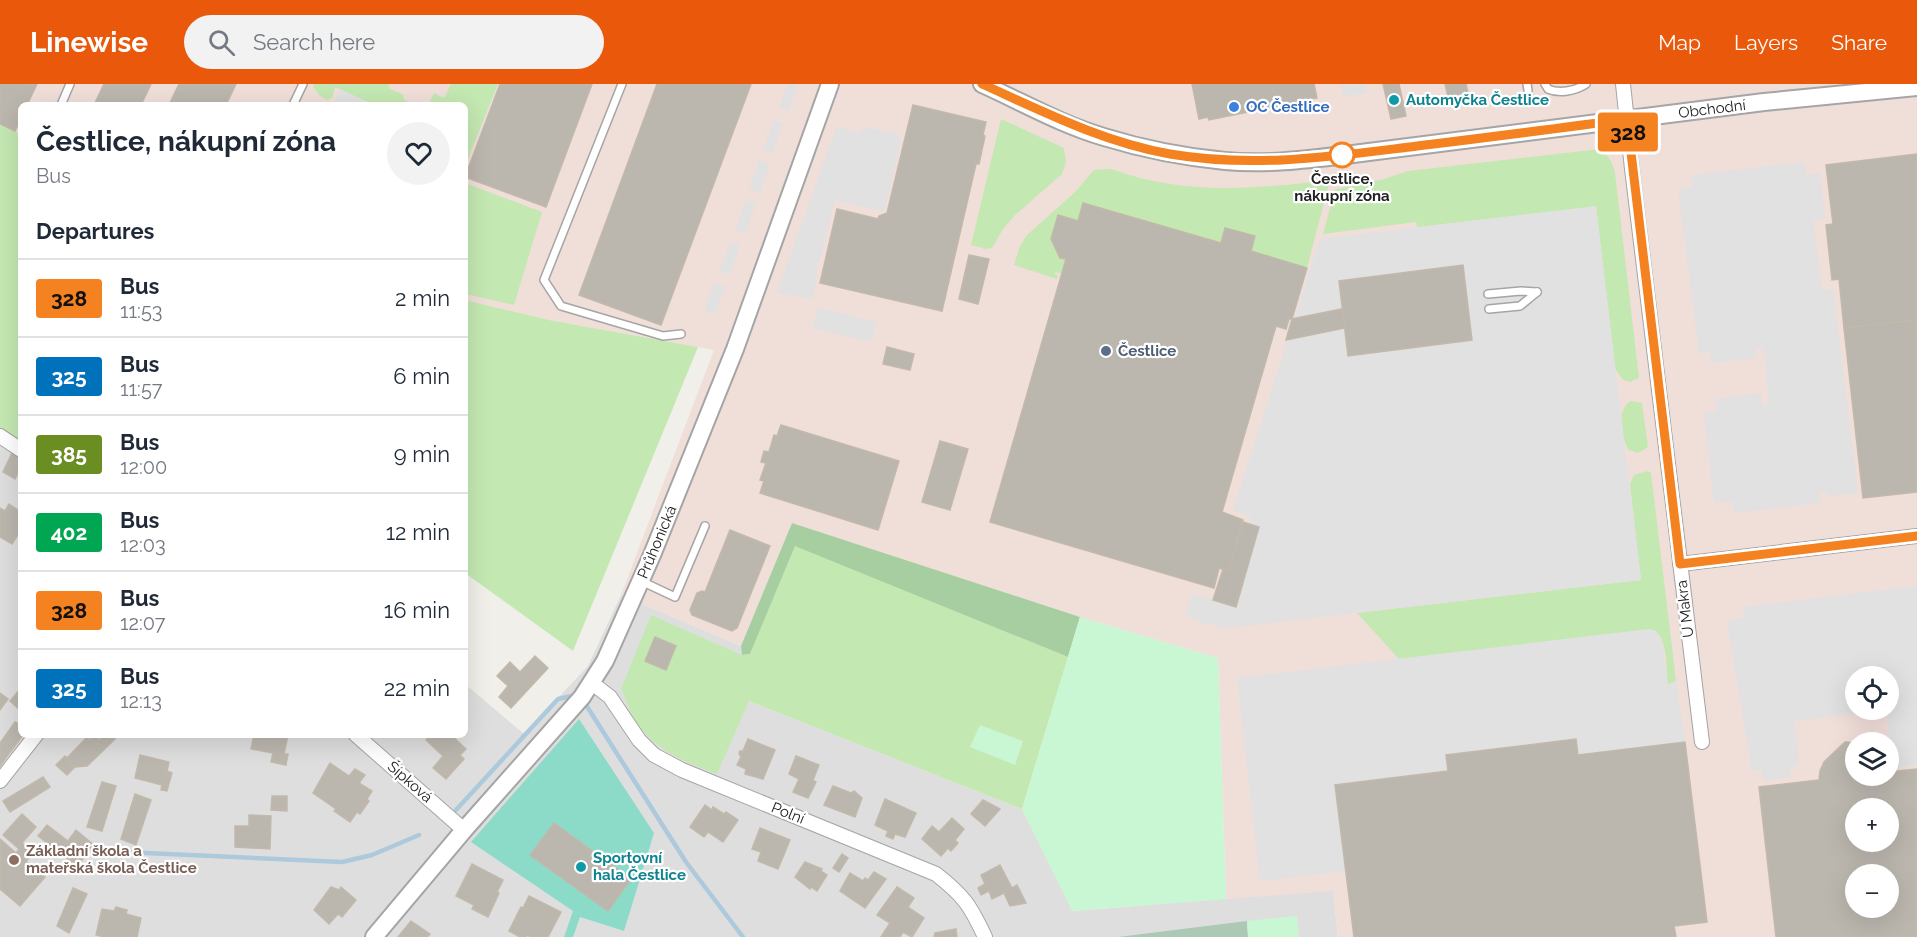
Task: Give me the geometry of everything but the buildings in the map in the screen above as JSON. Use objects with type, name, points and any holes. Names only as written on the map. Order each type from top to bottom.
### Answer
[{"type":"street","name":"Průhonická","points":[[374,937],[464,830],[582,697],[615,643],[735,349],[830,84]]},
{"type":"street","name":"Obchodní","points":[[982,84],[1073,126],[1103,137],[1168,153],[1227,161],[1288,161],[1342,156],[1764,102],[1917,87]]},
{"type":"street","name":"U Makra","points":[[1623,84],[1702,742]]},
{"type":"street","points":[[0,436],[18,448]]},
{"type":"street","points":[[1680,564],[1917,536]]},
{"type":"street","name":"Polní","points":[[592,683],[610,697],[639,740],[654,755],[682,770],[936,874],[961,894],[986,937]]},
{"type":"street","points":[[0,781],[34,738]]},
{"type":"street","name":"Šípková","points":[[359,738],[464,830]]},
{"type":"lane","points":[[61,102],[70,84]]},
{"type":"lane","points":[[294,102],[303,84]]},
{"type":"lane","points":[[622,84],[544,280],[561,306],[663,336],[681,334]]},
{"type":"lane","points":[[1545,84],[1548,89],[1557,93],[1586,84]]},
{"type":"lane","points":[[1488,294],[1538,292],[1520,306],[1489,309]]},
{"type":"lane","points":[[641,581],[675,597],[705,526]]},
{"type":"shaded area","points":[[0,84],[1917,84],[1917,937],[1338,937],[1333,891],[1226,899],[1218,658],[1080,617],[792,523],[741,646],[621,595],[714,350],[549,320],[468,301],[468,102],[18,102],[18,133],[0,125]]},
{"type":"shaded area","points":[[788,84],[798,84],[789,111],[779,107]]},
{"type":"shaded area","points":[[1341,84],[1365,84],[1367,93],[1343,97]]},
{"type":"shaded area","points":[[340,89],[368,102],[335,102]]},
{"type":"shaded area","points":[[774,120],[783,123],[773,153],[763,150]]},
{"type":"shaded area","points":[[837,126],[861,133],[863,127],[900,134],[900,146],[884,212],[835,200],[817,271],[813,299],[777,293]]},
{"type":"shaded area","points":[[759,160],[770,164],[760,193],[749,189]]},
{"type":"shaded area","points":[[1805,162],[1806,174],[1820,173],[1825,218],[1813,220],[1822,290],[1833,289],[1858,493],[1830,496],[1823,491],[1820,492],[1821,503],[1734,513],[1732,501],[1714,503],[1704,412],[1717,411],[1715,399],[1761,393],[1763,406],[1769,402],[1764,351],[1760,348],[1755,349],[1756,358],[1711,363],[1710,352],[1699,353],[1678,189],[1693,187],[1691,175]]},
{"type":"shaded area","points":[[746,200],[756,204],[745,233],[735,230]]},
{"type":"shaded area","points":[[1596,206],[1641,580],[1228,628],[1203,623],[1186,615],[1192,594],[1223,602],[1251,517],[1233,510],[1320,239]],"holes":[[[1463,266],[1472,340],[1348,356],[1339,281]]]},
{"type":"shaded area","points":[[730,242],[740,246],[730,275],[719,271]]},
{"type":"shaded area","points":[[714,284],[725,286],[715,314],[704,311]]},
{"type":"shaded area","points":[[818,308],[877,322],[871,342],[812,328]]},
{"type":"shaded area","points":[[0,435],[18,447],[18,738],[468,738],[468,687],[524,734],[588,666],[621,595],[741,646],[749,701],[1022,809],[1073,911],[1333,890],[1338,937],[0,937]]},
{"type":"shaded area","points":[[1917,586],[1917,765],[1899,767],[1899,732],[1889,732],[1887,720],[1899,720],[1899,666],[1845,666],[1845,715],[1794,721],[1799,766],[1790,767],[1791,777],[1763,781],[1762,770],[1752,771],[1727,621],[1744,618],[1743,607]]},
{"type":"shaded area","points":[[1654,630],[1661,637],[1668,684],[1676,681],[1685,742],[1578,755],[1446,755],[1448,771],[1335,785],[1346,871],[1260,881],[1237,678]]},
{"type":"green space","points":[[314,84],[390,84],[388,88],[404,95],[403,99],[409,102],[368,102],[335,87],[332,98],[327,100],[320,96],[313,87]]},
{"type":"green space","points":[[451,84],[498,84],[468,159],[468,102],[430,102],[434,93],[444,98]]},
{"type":"green space","points":[[1001,119],[1064,148],[1066,162],[1062,174],[1015,215],[1003,229],[992,248],[986,249],[971,245]]},
{"type":"green space","points":[[0,125],[18,133],[18,447],[0,435]]},
{"type":"green space","points":[[1591,150],[1601,151],[1608,156],[1615,173],[1639,378],[1630,382],[1623,380],[1615,369],[1596,207],[1417,227],[1416,222],[1323,234],[1335,189],[1353,186],[1353,183],[1381,180],[1408,171]]},
{"type":"green space","points":[[1112,169],[1139,178],[1193,187],[1248,188],[1330,180],[1307,268],[1251,251],[1255,236],[1226,228],[1221,243],[1083,203],[1078,221],[1057,216],[1051,239],[1060,258],[1066,259],[1062,274],[1055,272],[1057,279],[1014,265],[1020,246],[1027,235],[1075,192],[1094,170]]},
{"type":"green space","points":[[468,184],[542,212],[514,305],[468,295]]},
{"type":"green space","points":[[468,301],[549,320],[698,347],[573,651],[468,575]]},
{"type":"green space","points":[[1631,401],[1642,403],[1648,447],[1638,453],[1629,450],[1623,438],[1621,424],[1623,410]]},
{"type":"green space","points":[[1648,471],[1651,473],[1676,681],[1668,685],[1664,647],[1662,640],[1654,630],[1399,659],[1357,613],[1641,580],[1630,484],[1634,475]]},
{"type":"green space","points":[[792,523],[1080,617],[1068,657],[795,546],[750,654],[742,655],[741,646]]},
{"type":"green space","points":[[795,545],[1068,657],[1022,809],[749,701],[717,774],[671,754],[643,730],[633,716],[621,689],[651,615],[742,655],[750,654]]},
{"type":"green space","points":[[1080,617],[1218,658],[1226,899],[1072,911],[1022,809]]},
{"type":"green space","points":[[579,719],[654,833],[624,931],[580,917],[573,937],[564,937],[573,911],[471,842]]},
{"type":"green space","points":[[980,725],[1023,741],[1015,765],[970,747]]},
{"type":"green space","points":[[1297,916],[1299,937],[1248,937],[1247,921]]},
{"type":"green space","points":[[1247,921],[1248,937],[1118,937]]},
{"type":"waterway","points":[[456,810],[558,699],[572,696]]},
{"type":"waterway","points":[[586,705],[686,862],[743,937]]},
{"type":"waterway","points":[[124,852],[342,862],[372,855],[419,835]]},
{"type":"bus line","name":"328","points":[[982,84],[1073,126],[1103,137],[1168,153],[1227,161],[1288,161],[1627,119],[1680,564],[1917,536]]},
{"type":"place","name":"Automyčka Čestlice","points":[[1394,100]]},
{"type":"place","name":"OC Čestlice","points":[[1234,107]]},
{"type":"place","name":"Čestlice, nákupní zóna","points":[[1342,155]]},
{"type":"place","name":"Čestlice","points":[[1106,351]]},
{"type":"place","name":"Základní škola a mateřská škola Čestlice","points":[[14,860]]},
{"type":"place","name":"Sportovní hala Čestlice","points":[[581,867]]}]
